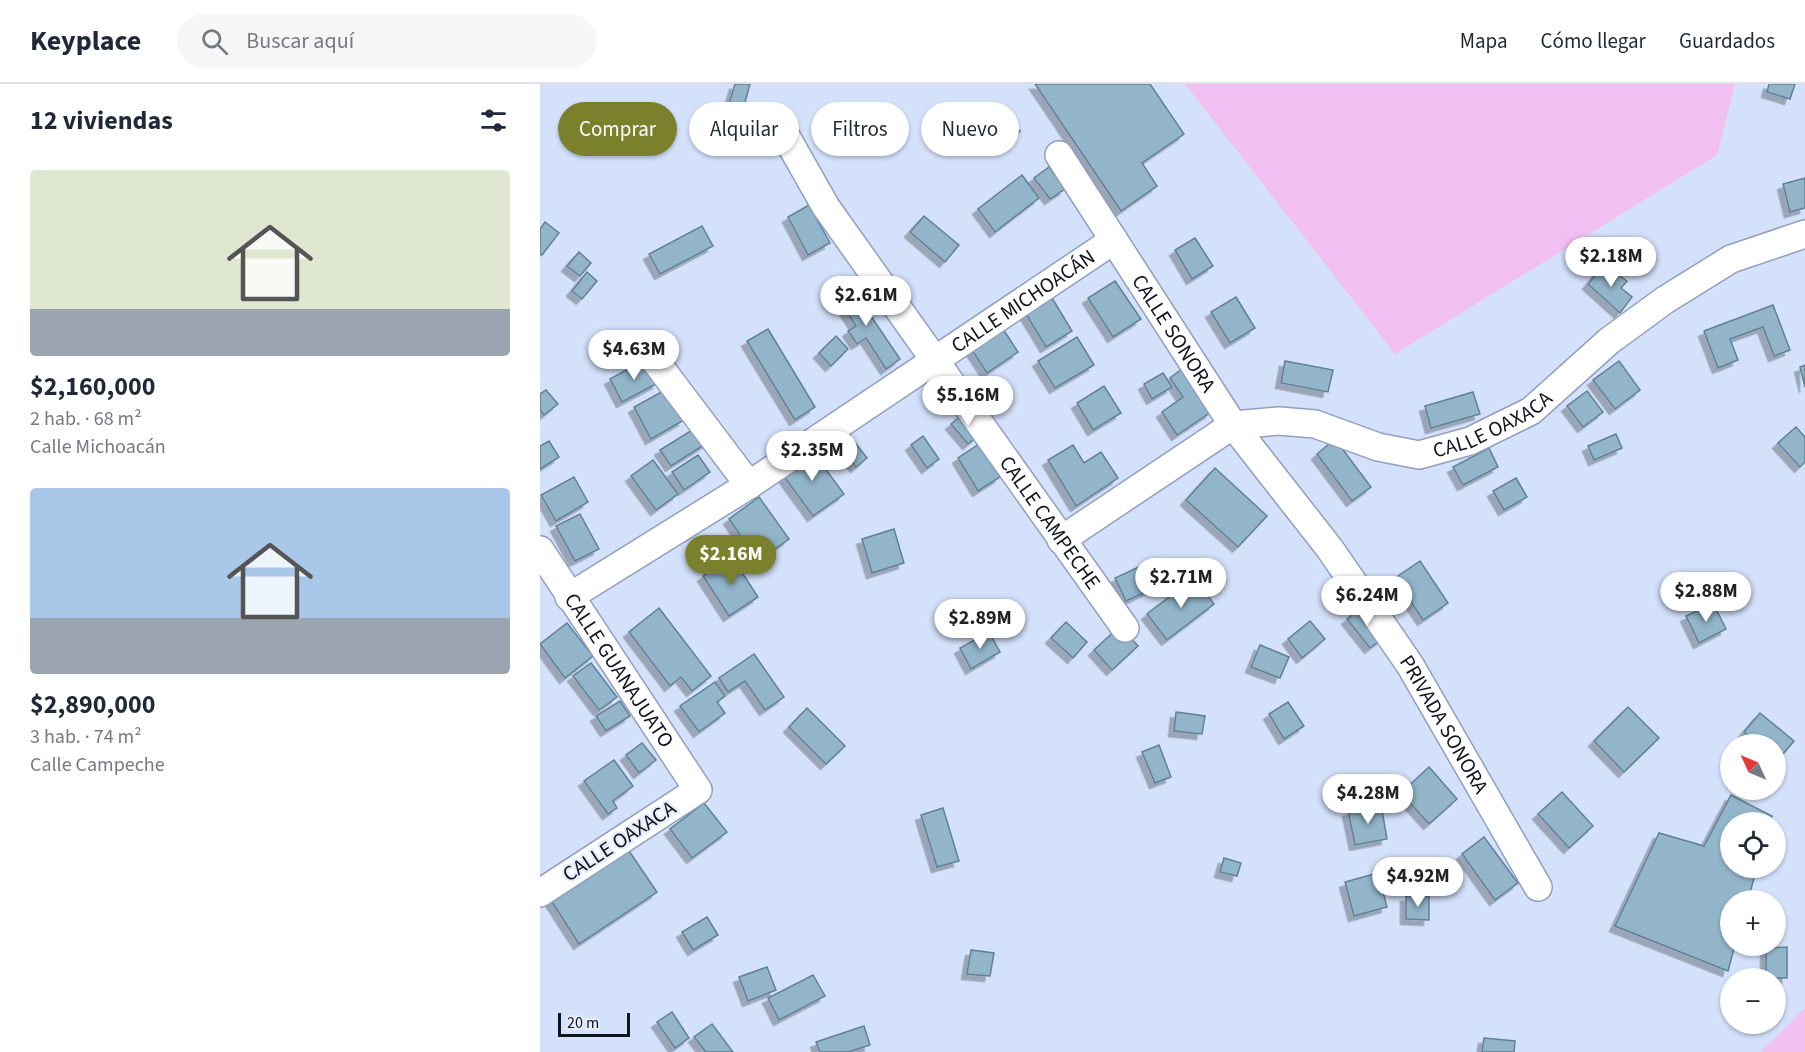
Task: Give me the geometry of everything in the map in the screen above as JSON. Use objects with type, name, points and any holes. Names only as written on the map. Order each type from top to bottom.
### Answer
[{"type":"street","points":[[1059,155],[1114,240]]},
{"type":"street","name":"CALLE CAMPECHE","points":[[797,156],[826,207],[936,358],[1061,540],[1125,628]]},
{"type":"street","name":"CALLE OAXACA","points":[[1061,540],[1233,425],[1278,421],[1315,424],[1378,447],[1419,455],[1470,441],[1531,411],[1609,341],[1665,300],[1731,259],[1805,234]]},
{"type":"street","name":"CALLE MICHOACÁN","points":[[569,597],[749,484],[1114,240]]},
{"type":"street","name":"CALLE SONORA","points":[[1114,240],[1233,425]]},
{"type":"street","points":[[653,358],[749,484]]},
{"type":"street","name":"PRIVADA SONORA","points":[[1233,425],[1330,549],[1410,665],[1538,887]]},
{"type":"street","name":"CALLE GUANAJUATO","points":[[540,550],[698,790]]},
{"type":"street","name":"CALLE OAXACA","points":[[540,893],[698,790]]},
{"type":"shaded area","points":[[1185,84],[1735,84],[1717,155],[1395,354]]},
{"type":"shaded area","points":[[1805,1008],[1805,1052],[1761,1052],[1779,1034],[1786,1034],[1786,1027]]},
{"type":"building","points":[[735,84],[750,84],[745,102],[730,102]]},
{"type":"building","points":[[1035,84],[1150,84],[1184,134],[1142,163],[1157,186],[1121,211]]},
{"type":"building","points":[[1769,84],[1795,84],[1790,99],[1767,92]]},
{"type":"building","points":[[1049,167],[1065,189],[1050,199],[1034,178]]},
{"type":"building","points":[[1022,175],[1039,198],[995,232],[978,209]]},
{"type":"building","points":[[1805,178],[1805,208],[1790,212],[1783,184]]},
{"type":"building","points":[[809,205],[830,243],[808,255],[788,217]]},
{"type":"building","points":[[924,216],[959,245],[945,262],[910,232]]},
{"type":"building","points":[[545,222],[559,233],[542,255],[540,254],[540,229]]},
{"type":"building","points":[[702,226],[713,246],[660,274],[649,254]]},
{"type":"building","points":[[1195,238],[1213,266],[1192,279],[1175,250]]},
{"type":"building","points":[[579,252],[591,263],[580,276],[567,266]]},
{"type":"building","points":[[1604,264],[1627,281],[1621,288],[1632,297],[1620,313],[1588,284]]},
{"type":"building","points":[[587,272],[597,281],[582,299],[572,291]]},
{"type":"building","points":[[1115,281],[1141,319],[1113,337],[1088,298]]},
{"type":"building","points":[[850,285],[900,359],[886,369],[866,338],[857,344],[848,331],[856,326],[835,294]]},
{"type":"building","points":[[1236,297],[1255,328],[1230,343],[1211,312]]},
{"type":"building","points":[[1052,298],[1072,331],[1046,347],[1026,314]]},
{"type":"building","points":[[1773,305],[1790,350],[1774,356],[1763,327],[1730,339],[1738,360],[1718,368],[1704,331]]},
{"type":"building","points":[[768,329],[815,407],[795,420],[747,341]]},
{"type":"building","points":[[1003,329],[1018,352],[987,373],[972,350]]},
{"type":"building","points":[[836,336],[848,349],[831,366],[819,353]]},
{"type":"building","points":[[1077,337],[1094,365],[1055,388],[1038,361]]},
{"type":"building","points":[[646,359],[658,383],[622,402],[610,379]]},
{"type":"building","points":[[1285,361],[1333,370],[1328,392],[1281,383]]},
{"type":"building","points":[[1619,361],[1640,390],[1615,409],[1593,380]]},
{"type":"building","points":[[1805,365],[1805,387],[1800,367]]},
{"type":"building","points":[[1182,369],[1211,412],[1177,435],[1162,412],[1183,397],[1170,378]]},
{"type":"building","points":[[1163,373],[1172,387],[1152,399],[1144,384]]},
{"type":"building","points":[[1104,386],[1121,413],[1093,430],[1077,403]]},
{"type":"building","points":[[667,389],[684,420],[651,439],[634,407]]},
{"type":"building","points":[[546,390],[558,404],[544,415],[540,410],[540,394]]},
{"type":"building","points":[[1587,391],[1603,412],[1583,427],[1567,406]]},
{"type":"building","points":[[1473,392],[1480,414],[1431,428],[1425,406]]},
{"type":"building","points":[[968,410],[985,430],[968,444],[951,424]]},
{"type":"building","points":[[697,427],[707,443],[671,466],[660,450]]},
{"type":"building","points":[[1796,427],[1805,437],[1805,462],[1800,467],[1778,443]]},
{"type":"building","points":[[846,431],[867,458],[856,467],[834,440]]},
{"type":"building","points":[[1616,434],[1622,448],[1594,460],[1588,446]]},
{"type":"building","points":[[923,436],[939,459],[927,468],[911,445]]},
{"type":"building","points":[[1335,439],[1371,487],[1352,501],[1317,454]]},
{"type":"building","points":[[549,441],[559,457],[540,469],[540,446]]},
{"type":"building","points":[[979,444],[1000,477],[978,491],[958,458]]},
{"type":"building","points":[[1073,445],[1084,463],[1101,452],[1118,478],[1076,506],[1048,460]]},
{"type":"building","points":[[810,448],[844,494],[813,516],[780,471]]},
{"type":"building","points":[[1489,448],[1498,467],[1463,485],[1453,467]]},
{"type":"building","points":[[698,455],[710,472],[684,490],[672,472]]},
{"type":"building","points":[[653,460],[678,494],[656,510],[631,476]]},
{"type":"building","points":[[1215,468],[1267,516],[1238,547],[1186,500]]},
{"type":"building","points":[[574,477],[588,502],[556,521],[541,495]]},
{"type":"building","points":[[1516,478],[1527,497],[1504,510],[1493,491]]},
{"type":"building","points":[[759,497],[789,539],[758,561],[729,519]]},
{"type":"building","points":[[580,514],[599,549],[575,561],[556,526]]},
{"type":"building","points":[[894,529],[904,563],[872,573],[862,539]]},
{"type":"building","points":[[732,557],[758,597],[729,616],[703,576]]},
{"type":"building","points":[[1420,561],[1448,603],[1423,620],[1395,578]]},
{"type":"building","points":[[1143,565],[1154,588],[1126,601],[1115,578]]},
{"type":"building","points":[[1194,578],[1214,604],[1167,640],[1147,614]]},
{"type":"building","points":[[1713,603],[1726,629],[1699,643],[1686,616]]},
{"type":"building","points":[[1364,606],[1387,635],[1370,648],[1347,619]]},
{"type":"building","points":[[659,608],[711,676],[692,691],[681,677],[670,686],[629,632]]},
{"type":"building","points":[[1310,621],[1325,639],[1302,658],[1288,639]]},
{"type":"building","points":[[1066,622],[1087,642],[1073,658],[1051,638]]},
{"type":"building","points":[[567,623],[593,656],[565,678],[540,644]]},
{"type":"building","points":[[1120,626],[1138,646],[1112,670],[1094,650]]},
{"type":"building","points":[[989,632],[1000,652],[971,669],[960,648]]},
{"type":"building","points":[[1260,645],[1289,657],[1280,678],[1251,667]]},
{"type":"building","points":[[754,654],[784,697],[765,710],[745,681],[728,692],[719,678]]},
{"type":"building","points":[[591,663],[617,697],[599,710],[573,676]]},
{"type":"building","points":[[715,682],[725,696],[717,702],[725,713],[699,732],[680,706]]},
{"type":"building","points":[[620,701],[630,716],[606,731],[596,716]]},
{"type":"building","points":[[1288,702],[1304,726],[1284,739],[1269,714]]},
{"type":"building","points":[[1628,707],[1659,738],[1624,772],[1594,741]]},
{"type":"building","points":[[807,708],[845,746],[826,764],[789,727]]},
{"type":"building","points":[[1176,712],[1205,716],[1202,734],[1174,731]]},
{"type":"building","points":[[1760,713],[1786,734],[1746,734],[1744,732]]},
{"type":"building","points":[[1786,734],[1794,741],[1786,750]]},
{"type":"building","points":[[642,743],[656,760],[639,773],[626,755]]},
{"type":"building","points":[[1159,745],[1171,777],[1155,783],[1142,752]]},
{"type":"building","points":[[614,760],[633,786],[613,801],[617,808],[608,814],[584,781]]},
{"type":"building","points":[[1429,767],[1457,799],[1429,824],[1401,793]]},
{"type":"building","points":[[1562,792],[1593,826],[1569,848],[1538,814]]},
{"type":"building","points":[[1728,800],[1741,800],[1764,812],[1722,812]]},
{"type":"building","points":[[704,803],[727,832],[692,858],[670,829]]},
{"type":"building","points":[[1381,805],[1387,839],[1355,845],[1348,811]]},
{"type":"building","points":[[943,808],[959,861],[937,867],[921,815]]},
{"type":"building","points":[[1720,816],[1720,878],[1754,878],[1751,890],[1720,890],[1720,956],[1732,956],[1729,968],[1720,968],[1615,926],[1659,833],[1704,846]]},
{"type":"building","points":[[1484,837],[1518,883],[1495,900],[1462,854]]},
{"type":"building","points":[[627,848],[657,892],[579,944],[550,899]]},
{"type":"building","points":[[1224,858],[1241,863],[1237,876],[1220,872]]},
{"type":"building","points":[[1378,873],[1387,907],[1354,916],[1345,882]]},
{"type":"building","points":[[1406,896],[1429,896],[1429,920],[1406,919]]},
{"type":"building","points":[[707,917],[718,935],[693,950],[682,932]]},
{"type":"building","points":[[1786,947],[1787,978],[1786,968],[1766,968],[1766,956],[1786,956]]},
{"type":"building","points":[[971,950],[994,953],[990,976],[967,974]]},
{"type":"building","points":[[767,967],[776,990],[748,1001],[739,977]]},
{"type":"building","points":[[813,975],[825,996],[779,1020],[768,998]]},
{"type":"building","points":[[672,1012],[689,1038],[675,1048],[657,1022]]},
{"type":"building","points":[[712,1024],[733,1052],[706,1052],[694,1037]]},
{"type":"building","points":[[864,1026],[870,1045],[848,1052],[820,1052],[816,1042]]},
{"type":"building","points":[[1484,1038],[1515,1041],[1514,1052],[1482,1052]]}]
